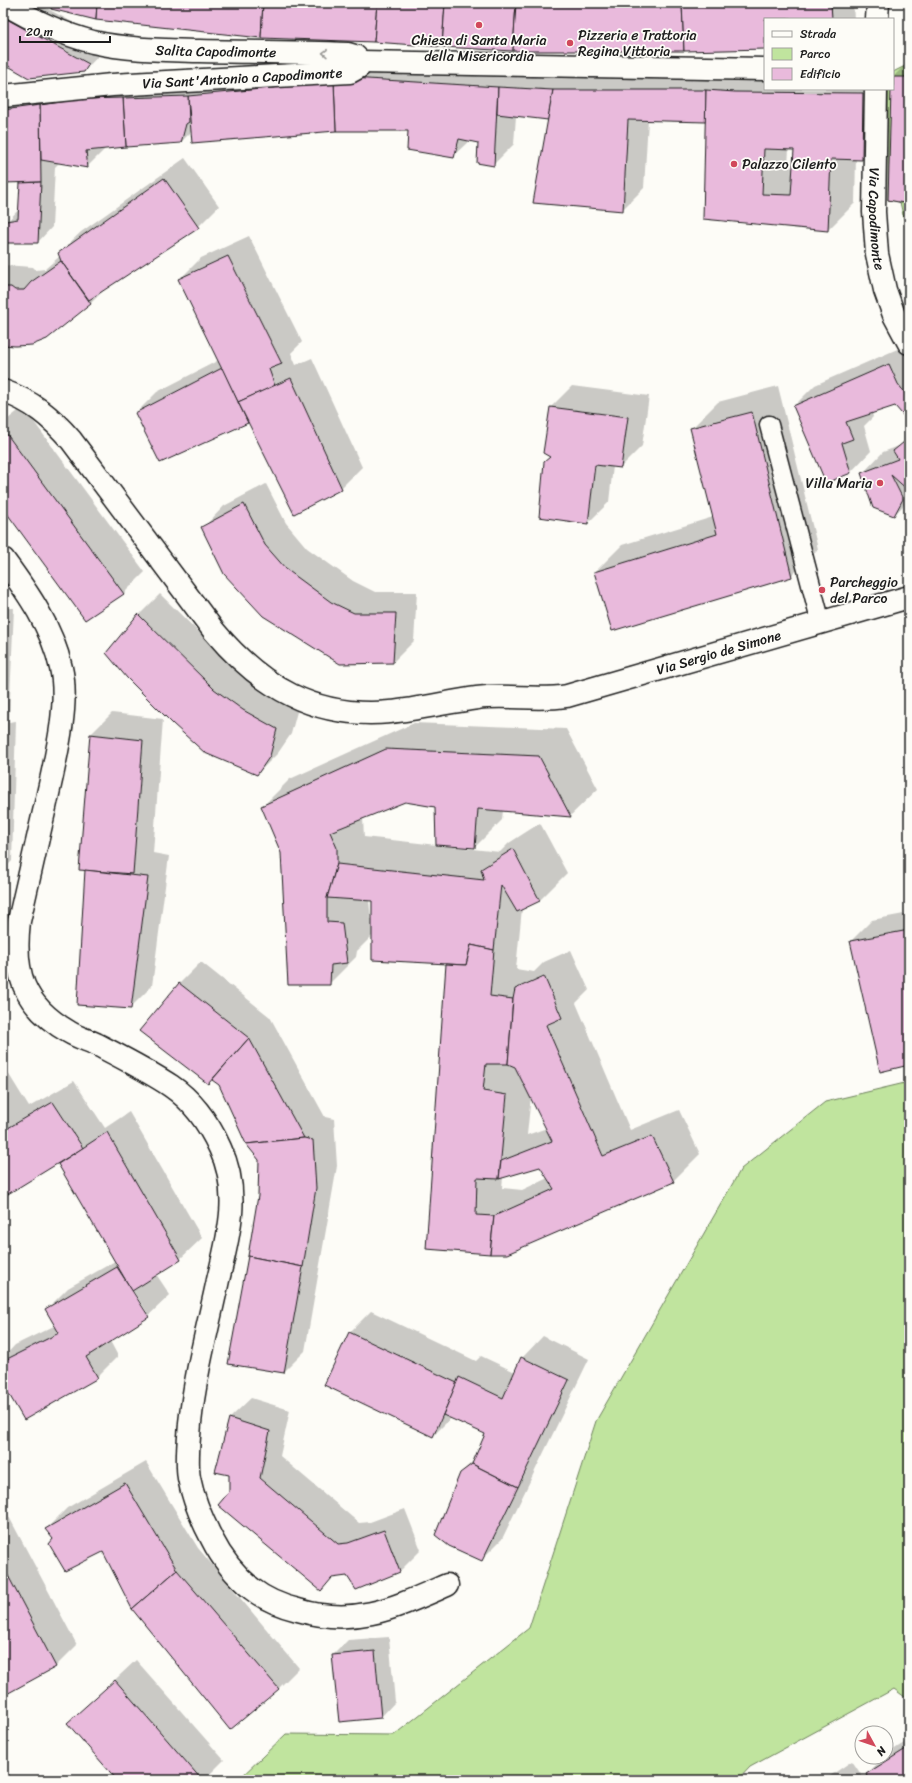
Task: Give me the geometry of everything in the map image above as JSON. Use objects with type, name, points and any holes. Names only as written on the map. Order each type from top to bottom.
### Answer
[{"type":"street","name":"Salita Capodimonte","points":[[4,3],[57,30],[78,38],[108,45],[156,50],[348,54],[355,56],[361,62]]},
{"type":"street","points":[[877,18],[878,3]]},
{"type":"street","name":"Via Sant'Antonio a Capodimonte","points":[[3,96],[112,85],[350,72],[359,66],[361,62],[764,69]]},
{"type":"street","name":"Via Capodimonte","points":[[876,90],[874,212],[877,254],[885,290],[894,315],[909,343]]},
{"type":"street","name":"Via Sergio de Simone","points":[[3,391],[25,400],[55,422],[71,440],[107,486],[214,631],[239,659],[270,684],[294,697],[319,707],[364,713],[422,708],[477,698],[507,696],[550,698],[574,694],[909,597]]},
{"type":"street","points":[[3,559],[29,594],[51,635],[61,668],[64,692],[58,750],[19,921],[16,948],[20,975],[28,993],[50,1020],[71,1033],[100,1046],[158,1078],[171,1086],[192,1104],[214,1136],[225,1158],[230,1177],[232,1198],[231,1225],[196,1380],[188,1450],[189,1477],[195,1501],[204,1526],[226,1562],[246,1584],[272,1602],[313,1615],[344,1618],[373,1613],[406,1603],[447,1585]]},
{"type":"lane","points":[[769,425],[821,623]]},
{"type":"green space","points":[[909,64],[909,241],[900,202],[888,200],[888,90],[894,90],[894,72]]},
{"type":"green space","points":[[909,1082],[909,1700],[894,1689],[750,1767],[738,1780],[238,1780],[286,1734],[394,1735],[529,1628],[596,1421],[741,1169],[825,1102]]},
{"type":"building","points":[[52,3],[97,3],[96,20],[51,9]]},
{"type":"building","points":[[97,3],[263,3],[261,38],[96,20]]},
{"type":"building","points":[[263,3],[377,3],[374,42],[261,38]]},
{"type":"building","points":[[377,3],[445,3],[442,47],[374,42]]},
{"type":"building","name":"Chiesa di Santa Maria della Misericordia","points":[[445,3],[516,3],[513,51],[442,47]]},
{"type":"building","points":[[516,3],[682,3],[684,51],[513,51]]},
{"type":"building","points":[[682,3],[831,3],[832,18],[764,18],[764,49],[684,51]]},
{"type":"building","points":[[3,17],[89,64],[84,72],[29,78],[3,63]]},
{"type":"building","points":[[335,77],[498,87],[494,166],[477,163],[478,143],[459,139],[454,158],[407,150],[408,131],[336,131]]},
{"type":"building","points":[[894,77],[909,77],[909,204],[888,200],[891,90],[894,90]]},
{"type":"building","points":[[334,82],[336,131],[192,143],[188,96]]},
{"type":"building","points":[[498,87],[553,90],[548,120],[497,114]]},
{"type":"building","points":[[553,90],[706,90],[706,122],[628,120],[623,211],[533,203]]},
{"type":"building","name":"Palazzo Cilento","points":[[706,90],[735,92],[863,93],[862,160],[831,159],[828,231],[703,219]],"holes":[[[764,149],[794,150],[791,195],[762,194]]]},
{"type":"building","points":[[188,96],[189,122],[186,124],[181,143],[126,147],[123,98]]},
{"type":"building","points":[[123,98],[126,147],[86,151],[88,168],[41,160],[40,105],[81,99]]},
{"type":"building","points":[[40,105],[41,182],[3,183],[3,110]]},
{"type":"building","points":[[164,178],[199,228],[89,300],[61,261],[58,253]]},
{"type":"building","points":[[41,182],[38,243],[5,243],[6,221],[18,219],[20,183]]},
{"type":"building","points":[[228,256],[282,364],[269,369],[275,386],[238,402],[178,279]]},
{"type":"building","points":[[61,261],[91,304],[47,339],[32,345],[3,345],[3,287],[11,287],[15,290],[24,290],[31,282]]},
{"type":"building","points":[[889,364],[898,384],[909,398],[909,420],[908,421],[895,406],[846,422],[853,439],[842,443],[851,473],[826,483],[793,406]]},
{"type":"building","points":[[222,368],[248,423],[160,463],[135,413]]},
{"type":"building","points":[[291,378],[342,489],[294,514],[238,402]]},
{"type":"building","points":[[550,407],[628,417],[621,468],[595,465],[588,524],[539,517],[544,462],[550,457],[543,453]]},
{"type":"building","points":[[752,412],[792,577],[612,631],[594,572],[717,534],[690,428]]},
{"type":"building","points":[[3,429],[124,594],[85,620],[3,508]]},
{"type":"building","name":"Villa Maria","points":[[909,438],[909,491],[891,475],[903,499],[894,516],[873,508],[861,473],[898,459],[893,451]]},
{"type":"building","points":[[244,504],[265,545],[286,569],[331,602],[354,613],[396,613],[393,663],[340,664],[263,616],[224,574],[201,527]]},
{"type":"building","points":[[138,614],[214,689],[243,710],[277,729],[270,756],[257,775],[205,753],[173,724],[127,678],[106,653]]},
{"type":"building","points":[[90,734],[143,740],[133,874],[79,870]]},
{"type":"building","points":[[386,749],[539,756],[571,817],[478,809],[475,848],[436,845],[435,807],[405,802],[330,832],[337,848],[337,864],[327,898],[327,922],[342,923],[347,963],[331,965],[330,985],[288,985],[281,853],[261,806]]},
{"type":"building","points":[[513,849],[540,901],[517,912],[501,885],[494,950],[471,945],[466,965],[372,960],[372,901],[327,898],[337,864],[484,880],[481,869]]},
{"type":"building","points":[[85,870],[148,877],[131,1009],[77,1005]]},
{"type":"building","points":[[909,930],[909,1065],[880,1072],[850,941]]},
{"type":"building","points":[[471,945],[494,950],[490,996],[513,999],[508,1064],[486,1064],[483,1091],[507,1095],[499,1179],[477,1178],[476,1215],[494,1216],[490,1254],[426,1249],[446,964],[466,965]]},
{"type":"building","points":[[544,976],[562,1018],[546,1025],[603,1156],[652,1136],[674,1182],[507,1254],[490,1254],[494,1216],[554,1189],[540,1167],[499,1179],[501,1161],[552,1141],[515,1067],[508,1064],[515,989]]},
{"type":"building","points":[[179,983],[249,1038],[208,1084],[139,1031]]},
{"type":"building","points":[[249,1038],[304,1138],[246,1144],[219,1085],[212,1080]]},
{"type":"building","points":[[53,1102],[83,1148],[3,1197],[3,1120],[8,1128]]},
{"type":"building","points":[[107,1132],[181,1260],[132,1291],[58,1164]]},
{"type":"building","points":[[304,1138],[313,1140],[316,1188],[303,1267],[248,1256],[258,1196],[259,1160],[246,1144]]},
{"type":"building","points":[[248,1256],[303,1267],[284,1373],[228,1364]]},
{"type":"building","points":[[117,1267],[149,1317],[86,1357],[98,1378],[24,1420],[3,1384],[3,1361],[59,1333],[45,1309]]},
{"type":"building","points":[[349,1332],[457,1383],[433,1437],[324,1385]]},
{"type":"building","points":[[521,1357],[569,1380],[518,1487],[472,1464],[485,1434],[443,1415],[459,1377],[503,1398]]},
{"type":"building","points":[[229,1418],[270,1431],[260,1478],[338,1544],[348,1543],[384,1530],[400,1572],[356,1590],[347,1576],[332,1578],[321,1591],[218,1505],[229,1492],[229,1475],[215,1472]]},
{"type":"building","points":[[472,1464],[518,1487],[482,1561],[449,1546],[435,1535],[460,1473]]},
{"type":"building","points":[[125,1483],[177,1570],[132,1609],[103,1552],[65,1571],[49,1544],[53,1539],[45,1529]]},
{"type":"building","points":[[3,1566],[56,1667],[3,1696]]},
{"type":"building","points":[[177,1570],[279,1689],[230,1730],[132,1609]]},
{"type":"building","points":[[375,1651],[381,1718],[339,1722],[332,1655]]},
{"type":"building","points":[[115,1680],[202,1780],[117,1780],[67,1723]]},
{"type":"building","points":[[909,1747],[909,1780],[869,1780],[866,1774],[880,1765],[894,1765],[894,1756]]},
{"type":"place","name":"Chiesa di Santa Maria della Misericordia","points":[[479,25]]},
{"type":"place","name":"Pizzeria e Trattoria Regina Vittoria","points":[[570,43]]},
{"type":"place","name":"Palazzo Cilento","points":[[734,164]]},
{"type":"place","name":"Villa Maria","points":[[880,483]]},
{"type":"place","name":"Parcheggio del Parco","points":[[822,590]]}]
